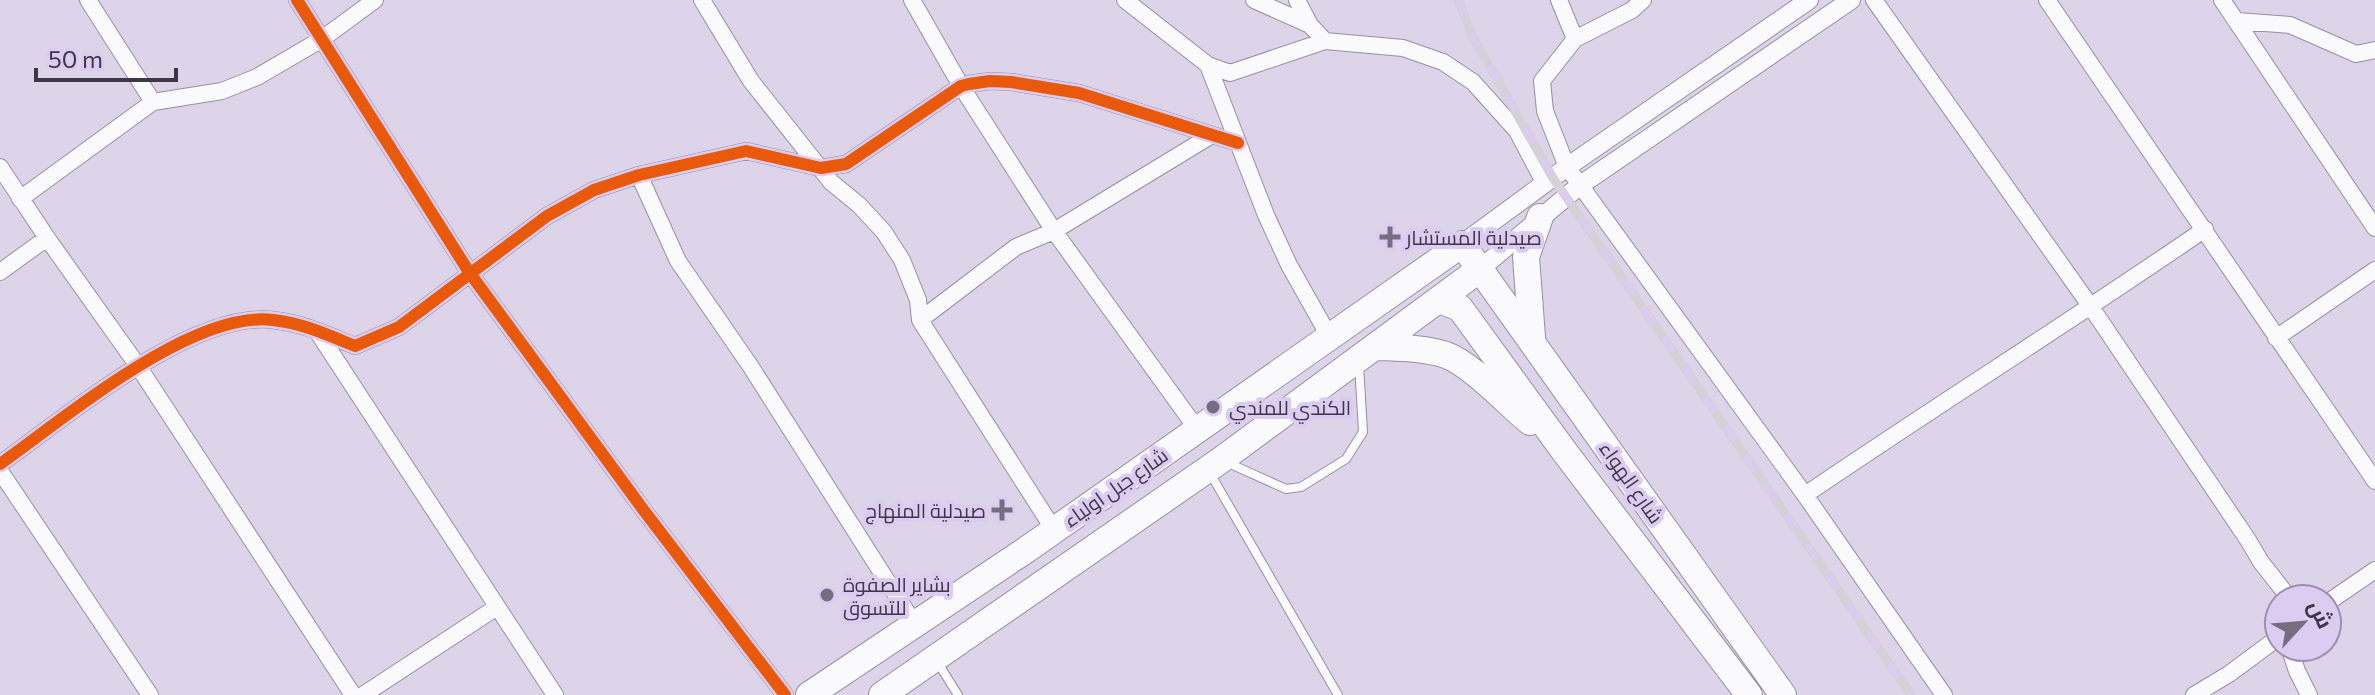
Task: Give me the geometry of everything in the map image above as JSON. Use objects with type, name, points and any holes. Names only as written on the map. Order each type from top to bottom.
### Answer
[{"type":"highway","points":[[1532,341],[1526,257],[1540,217]]},
{"type":"highway","name":"شارع جبل اولياء","points":[[809,695],[1054,530],[1462,244]]},
{"type":"highway","name":"شارع الهواء","points":[[1462,244],[1783,695]]},
{"type":"highway","name":"شارع جبل اولياء","points":[[882,695],[1214,464],[1480,269]]},
{"type":"highway","points":[[1422,271],[1439,300]]},
{"type":"highway","name":"شارع الهواء","points":[[1439,300],[1460,308],[1749,695]]},
{"type":"highway","points":[[1368,354],[1425,350],[1449,356],[1465,366],[1564,451]]},
{"type":"street","points":[[88,0],[153,102]]},
{"type":"street","points":[[297,0],[469,272],[645,512],[785,695]]},
{"type":"street","points":[[20,199],[153,102],[222,91],[257,77],[322,39],[375,0]]},
{"type":"street","points":[[702,0],[751,81],[831,182],[859,205],[884,232],[902,260],[918,300],[920,320],[1054,530]]},
{"type":"street","points":[[912,0],[961,86],[1054,231],[1197,429]]},
{"type":"street","points":[[1125,0],[1208,65],[1230,73],[1325,41],[1403,48],[1443,62],[1473,82],[1517,131],[1545,184]]},
{"type":"street","points":[[1254,0],[1310,25]]},
{"type":"street","points":[[1297,0],[1310,25],[1325,41]]},
{"type":"street","points":[[1559,0],[1575,39]]},
{"type":"street","points":[[1643,0],[1632,10],[1575,39],[1542,81],[1545,111],[1567,167],[1805,495],[1945,695]]},
{"type":"street","points":[[1462,244],[1567,167],[1809,0]]},
{"type":"street","points":[[1480,269],[1579,186],[1851,0]]},
{"type":"street","points":[[1874,0],[2091,307],[2277,583]]},
{"type":"street","points":[[2047,0],[2375,481]]},
{"type":"street","points":[[2222,0],[2375,228]]},
{"type":"street","points":[[2237,21],[2290,25],[2356,54],[2375,50]]},
{"type":"street","points":[[1208,65],[1266,215],[1289,265],[1329,336]]},
{"type":"street","points":[[0,464],[138,366],[194,335],[232,322],[271,319],[316,329],[355,346],[399,327],[547,216],[594,190],[639,175],[746,151],[821,168],[846,164],[961,86],[990,81],[1011,82],[1079,93],[1238,143]]},
{"type":"street","points":[[920,320],[1016,247],[1054,231],[1212,135]]},
{"type":"street","points":[[0,167],[138,366],[353,695]]},
{"type":"street","points":[[639,175],[678,261],[751,367],[915,625]]},
{"type":"street","points":[[1805,495],[2205,229]]},
{"type":"street","points":[[0,272],[47,238]]},
{"type":"street","points":[[2276,338],[2375,270]]},
{"type":"street","points":[[316,329],[555,695]]},
{"type":"street","points":[[0,471],[150,695]]},
{"type":"street","points":[[2343,592],[2375,570]]},
{"type":"street","points":[[363,695],[497,607]]},
{"type":"street","points":[[2194,695],[2263,649]]},
{"type":"street","points":[[2294,663],[2309,695]]},
{"type":"lane","points":[[1214,464],[1286,489],[1301,487],[1346,459],[1363,432],[1368,354]]},
{"type":"lane","points":[[1214,464],[1338,695]]},
{"type":"lane","points":[[935,659],[958,695]]},
{"type":"railway","points":[[1458,0],[1473,37],[1553,178],[1911,695]]},
{"type":"cycle path","points":[[297,0],[469,272],[645,512],[785,695]]},
{"type":"cycle path","points":[[0,464],[130,371],[205,332],[241,321],[273,320],[305,327],[355,346],[399,327],[547,216],[594,190],[639,175],[746,151],[821,168],[846,164],[961,86],[990,81],[1011,82],[1079,93],[1238,143]]},
{"type":"place","name":"صيدلية المستشار","points":[[1390,237]]},
{"type":"place","name":"الكندي للمندي","points":[[1213,407]]},
{"type":"place","name":"صيدلية المنهاج","points":[[1002,510]]},
{"type":"place","name":"بشاير الصفوة للتسوق","points":[[827,595]]}]
